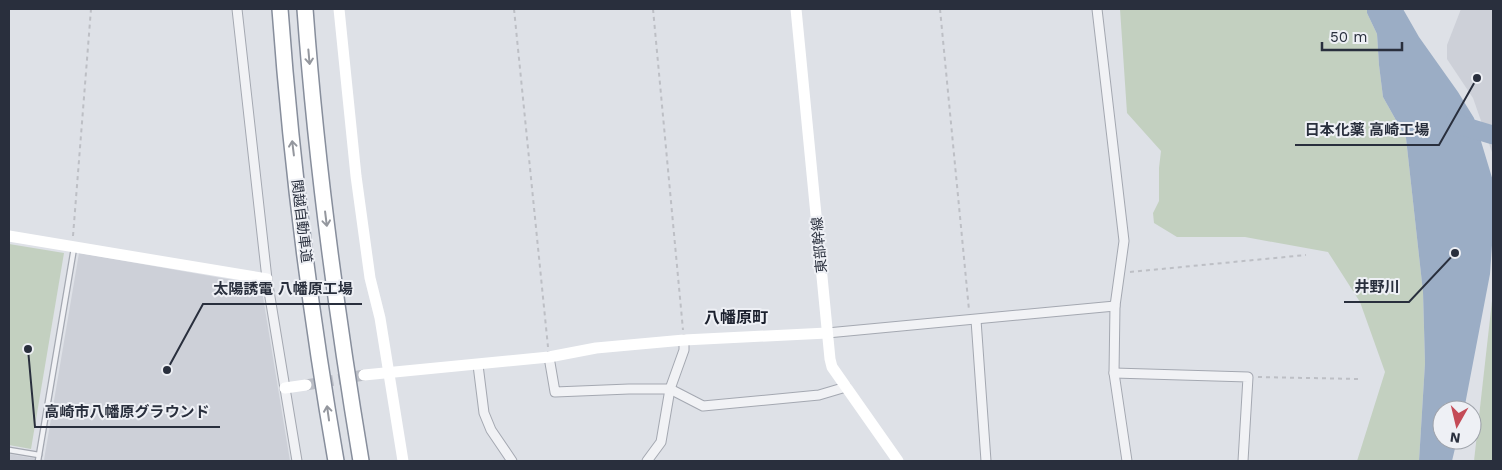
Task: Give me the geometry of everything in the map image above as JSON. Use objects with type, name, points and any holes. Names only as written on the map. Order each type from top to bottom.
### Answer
[{"type":"highway","name":"関越自動車道","points":[[280,9],[292,145],[312,303],[336,461]]},
{"type":"highway","name":"関越自動車道","points":[[305,9],[324,201],[337,305],[361,461]]},
{"type":"street","points":[[237,9],[267,279],[297,461]]},
{"type":"street","points":[[339,9],[356,176],[370,278],[380,318],[403,461]]},
{"type":"street","name":"東部幹線","points":[[796,9],[827,333],[832,367],[898,461]]},
{"type":"street","points":[[1098,9],[1124,241],[1115,306],[1114,373],[1127,461]]},
{"type":"street","points":[[9,236],[267,279]]},
{"type":"street","points":[[364,375],[549,357],[596,348],[684,340],[827,333],[1115,306]]},
{"type":"street","points":[[973,320],[986,461]]},
{"type":"street","points":[[647,461],[661,442],[670,389],[684,350],[684,340]]},
{"type":"street","points":[[549,357],[555,392],[670,389],[703,406],[819,395],[846,386]]},
{"type":"street","points":[[478,365],[484,414],[491,430],[512,461]]},
{"type":"street","points":[[1114,373],[1248,377],[1244,461]]},
{"type":"street","points":[[285,388],[306,385]]},
{"type":"lane","points":[[38,461],[73,246]]},
{"type":"lane","points":[[9,450],[39,455]]},
{"type":"path","points":[[73,246],[91,9]]},
{"type":"path","points":[[514,9],[549,357]]},
{"type":"path","points":[[653,9],[684,340]]},
{"type":"path","points":[[940,9],[973,320]]},
{"type":"path","points":[[1119,272],[1306,255]]},
{"type":"path","points":[[1248,377],[1358,380]]},
{"type":"shaded area","points":[[1461,9],[1493,9],[1493,155],[1473,98],[1447,59],[1447,45]]},
{"type":"shaded area","points":[[79,253],[261,285],[290,461],[9,461],[9,454],[44,460]]},
{"type":"green space","points":[[1120,9],[1367,9],[1377,34],[1383,97],[1406,138],[1423,292],[1425,363],[1419,461],[1357,461],[1385,372],[1360,302],[1328,252],[1245,237],[1177,237],[1154,223],[1153,213],[1159,201],[1161,151],[1127,113]]},
{"type":"green space","points":[[9,244],[64,253],[31,449],[9,445]]},
{"type":"green space","points":[[1493,292],[1493,461],[1474,461],[1475,450],[1482,450],[1481,400]]},
{"type":"water","points":[[1367,9],[1403,9],[1419,37],[1474,118],[1493,181],[1493,231],[1490,274],[1466,400],[1432,400],[1432,450],[1455,450],[1452,461],[1419,461],[1425,363],[1423,292],[1406,138],[1383,97],[1377,34]]},
{"type":"waterway","points":[[1455,121],[1463,126],[1493,135]]},
{"type":"tunnel","points":[[306,385],[364,375]]},
{"type":"place","name":"日本化薬 高崎工場","points":[[1477,78]]},
{"type":"place","name":"井野川","points":[[1455,253]]},
{"type":"place","name":"高崎市八幡原グラウンド","points":[[28,349]]},
{"type":"place","name":"太陽誘電 八幡原工場","points":[[167,370]]},
{"type":"district","name":"八幡原町","points":[[736,317]]}]
